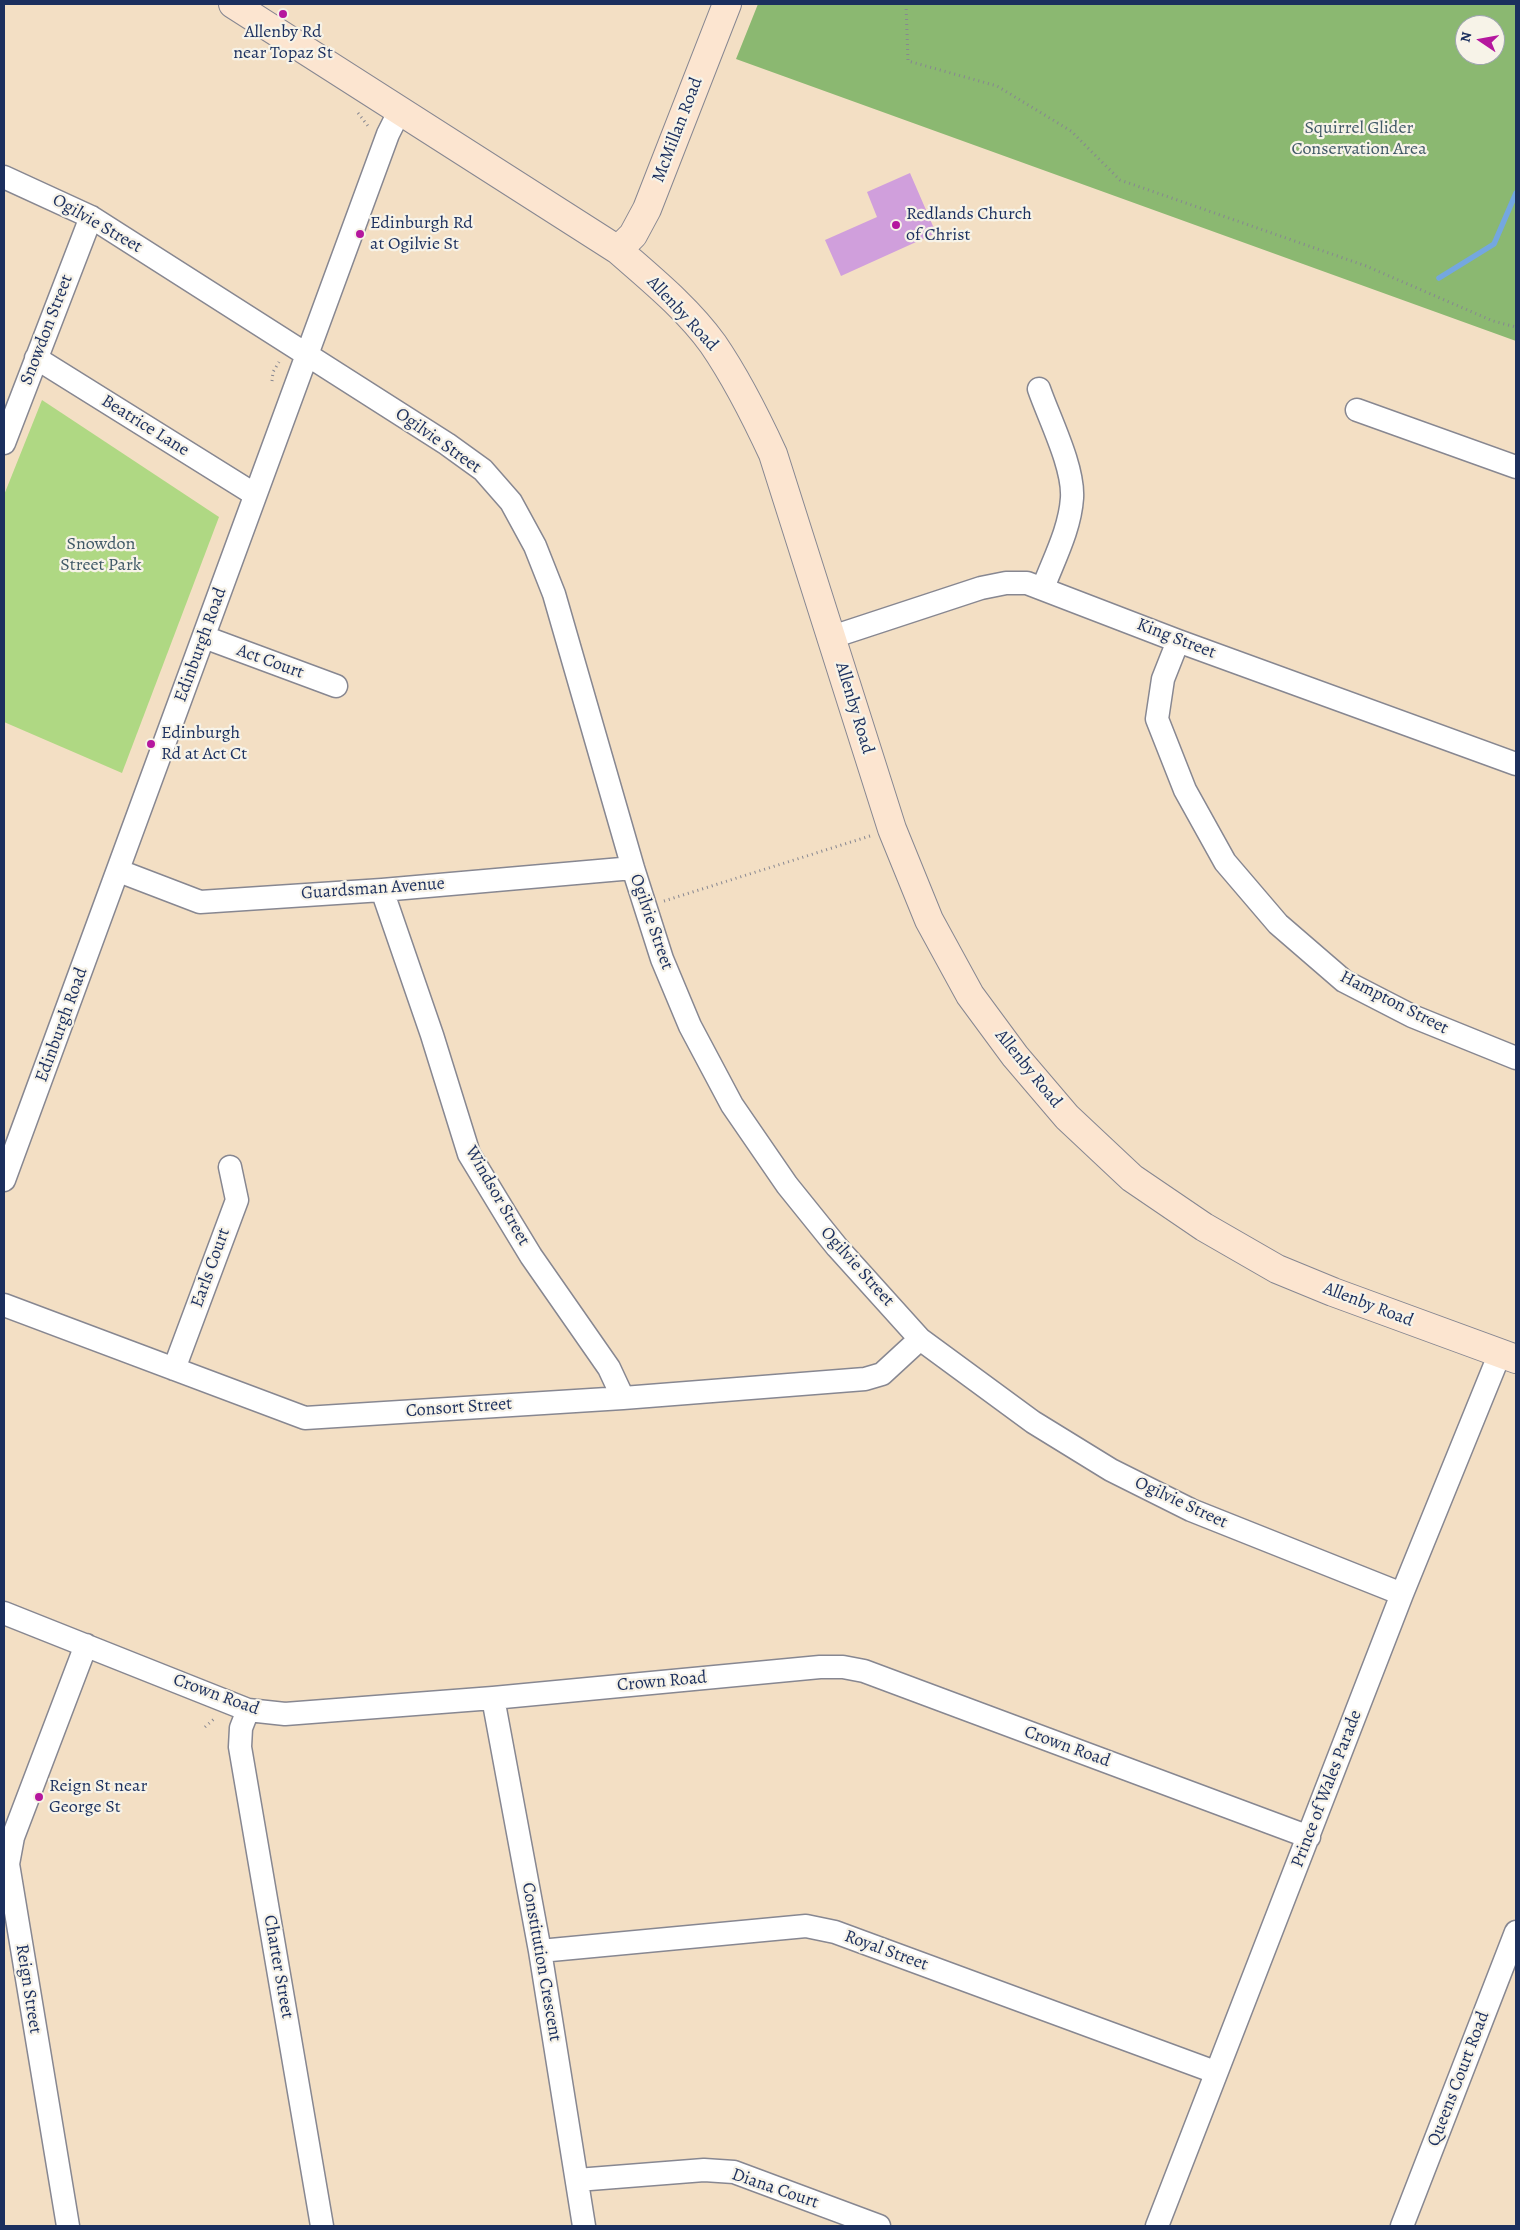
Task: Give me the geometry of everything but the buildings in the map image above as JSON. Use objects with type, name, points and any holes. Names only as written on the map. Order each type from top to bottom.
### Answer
[{"type":"main road","name":"Allenby Road","points":[[234,4],[618,250],[669,294],[712,342],[747,397],[773,454],[892,829],[929,920],[970,995],[1015,1056],[1067,1117],[1132,1178],[1204,1228],[1277,1269],[1333,1292],[1508,1356]]},
{"type":"main road","name":"McMillan Road","points":[[618,250],[633,235],[647,209],[727,4]]},
{"type":"street","name":"Edinburgh Road","points":[[4,1180],[119,871],[254,494],[388,134],[400,110]]},
{"type":"street","name":"Ogilvie Street","points":[[4,177],[91,217],[447,444],[483,470],[511,502],[535,546],[554,594],[633,868],[662,960],[690,1026],[732,1105],[787,1185],[837,1246],[920,1339],[1033,1422],[1111,1470],[1191,1510],[1402,1594]]},
{"type":"street","name":"Snowdon Street","points":[[4,443],[91,217]]},
{"type":"street","name":"Beatrice Lane","points":[[36,358],[254,494]]},
{"type":"street","points":[[1039,389],[1068,471],[1072,496],[1068,524],[1043,588]]},
{"type":"street","points":[[1357,410],[1516,467]]},
{"type":"street","name":"King Street","points":[[832,637],[981,588],[1006,582],[1020,583],[1043,588],[1178,641],[1516,764]]},
{"type":"street","name":"Act Court","points":[[204,637],[336,686]]},
{"type":"street","name":"Hampton Street","points":[[1178,641],[1163,679],[1157,719],[1185,790],[1225,862],[1278,924],[1344,981],[1412,1016],[1516,1058]]},
{"type":"street","name":"Guardsman Avenue","points":[[119,871],[200,902],[382,890],[633,868]]},
{"type":"street","name":"Windsor Street","points":[[382,890],[432,1035],[469,1154],[531,1256],[609,1368],[623,1398]]},
{"type":"street","name":"Earls Court","points":[[174,1369],[237,1200],[230,1167]]},
{"type":"street","name":"Consort Street","points":[[4,1306],[305,1418],[623,1398],[865,1379],[882,1374],[920,1339]]},
{"type":"street","name":"Prince of Wales Parade","points":[[1156,2226],[1402,1594],[1508,1356]]},
{"type":"street","name":"Crown Road","points":[[4,1613],[248,1710],[285,1714],[493,1698],[820,1667],[843,1667],[864,1671],[1309,1837]]},
{"type":"street","name":"Reign Street","points":[[68,2226],[7,1876],[13,1837],[86,1645]]},
{"type":"street","name":"Constitution Crescent","points":[[493,1698],[540,1951],[584,2226]]},
{"type":"street","name":"Charter Street","points":[[248,1710],[241,1728],[240,1747],[322,2226]]},
{"type":"street","name":"Royal Street","points":[[540,1951],[806,1926],[834,1932],[1215,2072]]},
{"type":"street","name":"Queens Court Road","points":[[1402,2226],[1516,1932]]},
{"type":"street","name":"Diana Court","points":[[577,2180],[704,2170],[734,2172],[879,2226]]},
{"type":"path","points":[[906,4],[908,61],[996,86],[1071,131],[1120,180],[1366,266],[1493,322],[1516,327]]},
{"type":"path","points":[[646,906],[892,829]]},
{"type":"path","points":[[205,1727],[219,1715]]},
{"type":"green space","name":"Squirrel Glider Conservation Area","points":[[758,4],[1516,4],[1516,341],[736,59]]},
{"type":"green space","name":"Snowdon Street Park","points":[[42,400],[219,517],[122,773],[4,722],[4,495]]},
{"type":"waterway","points":[[1439,278],[1494,244],[1516,193]]},
{"type":"place","name":"Allenby Rd near Topaz St","points":[[283,14]]},
{"type":"place","name":"Redlands Church of Christ","points":[[896,225]]},
{"type":"place","name":"Edinburgh Rd at Ogilvie St","points":[[360,234]]},
{"type":"place","name":"Edinburgh Rd at Act Ct","points":[[151,744]]},
{"type":"place","name":"Reign St near George St","points":[[39,1797]]}]
